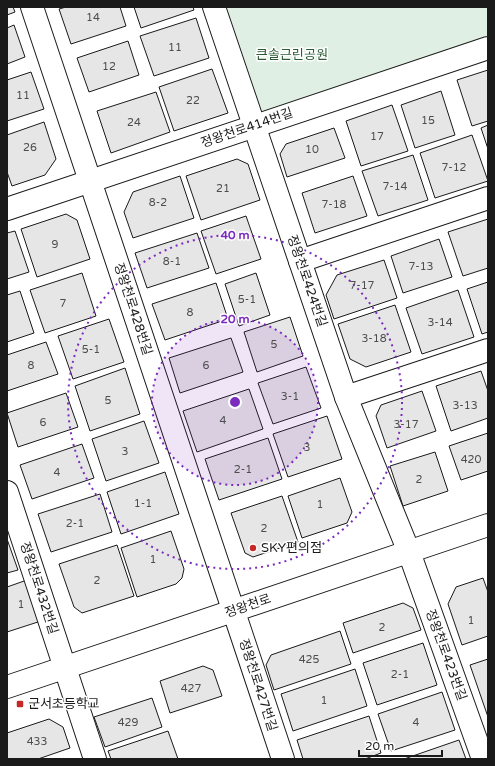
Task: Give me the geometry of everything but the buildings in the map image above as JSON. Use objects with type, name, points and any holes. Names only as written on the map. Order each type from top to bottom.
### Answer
[{"type":"street","name":"정왕천로428번길","points":[[32,7],[233,611]]},
{"type":"street","name":"정왕천로424번길","points":[[214,7],[346,397],[409,552]]},
{"type":"street","name":"정왕천로414번길","points":[[7,209],[488,48]]},
{"type":"street","points":[[300,261],[488,198]]},
{"type":"street","points":[[346,397],[488,350]]},
{"type":"street","name":"정왕천로432번길","points":[[9,503],[95,759]]},
{"type":"street","name":"정왕천로","points":[[7,686],[488,525]]},
{"type":"street","name":"정왕천로423번길","points":[[409,552],[485,757]]},
{"type":"street","name":"정왕천로427번길","points":[[233,611],[283,759]]},
{"type":"green space","name":"큰솔근린공원","points":[[225,7],[488,7],[488,38],[261,116]]},
{"type":"place","name":"SKY편의점","points":[[253,548]]},
{"type":"place","name":"군서초등학교","points":[[20,704]]}]
